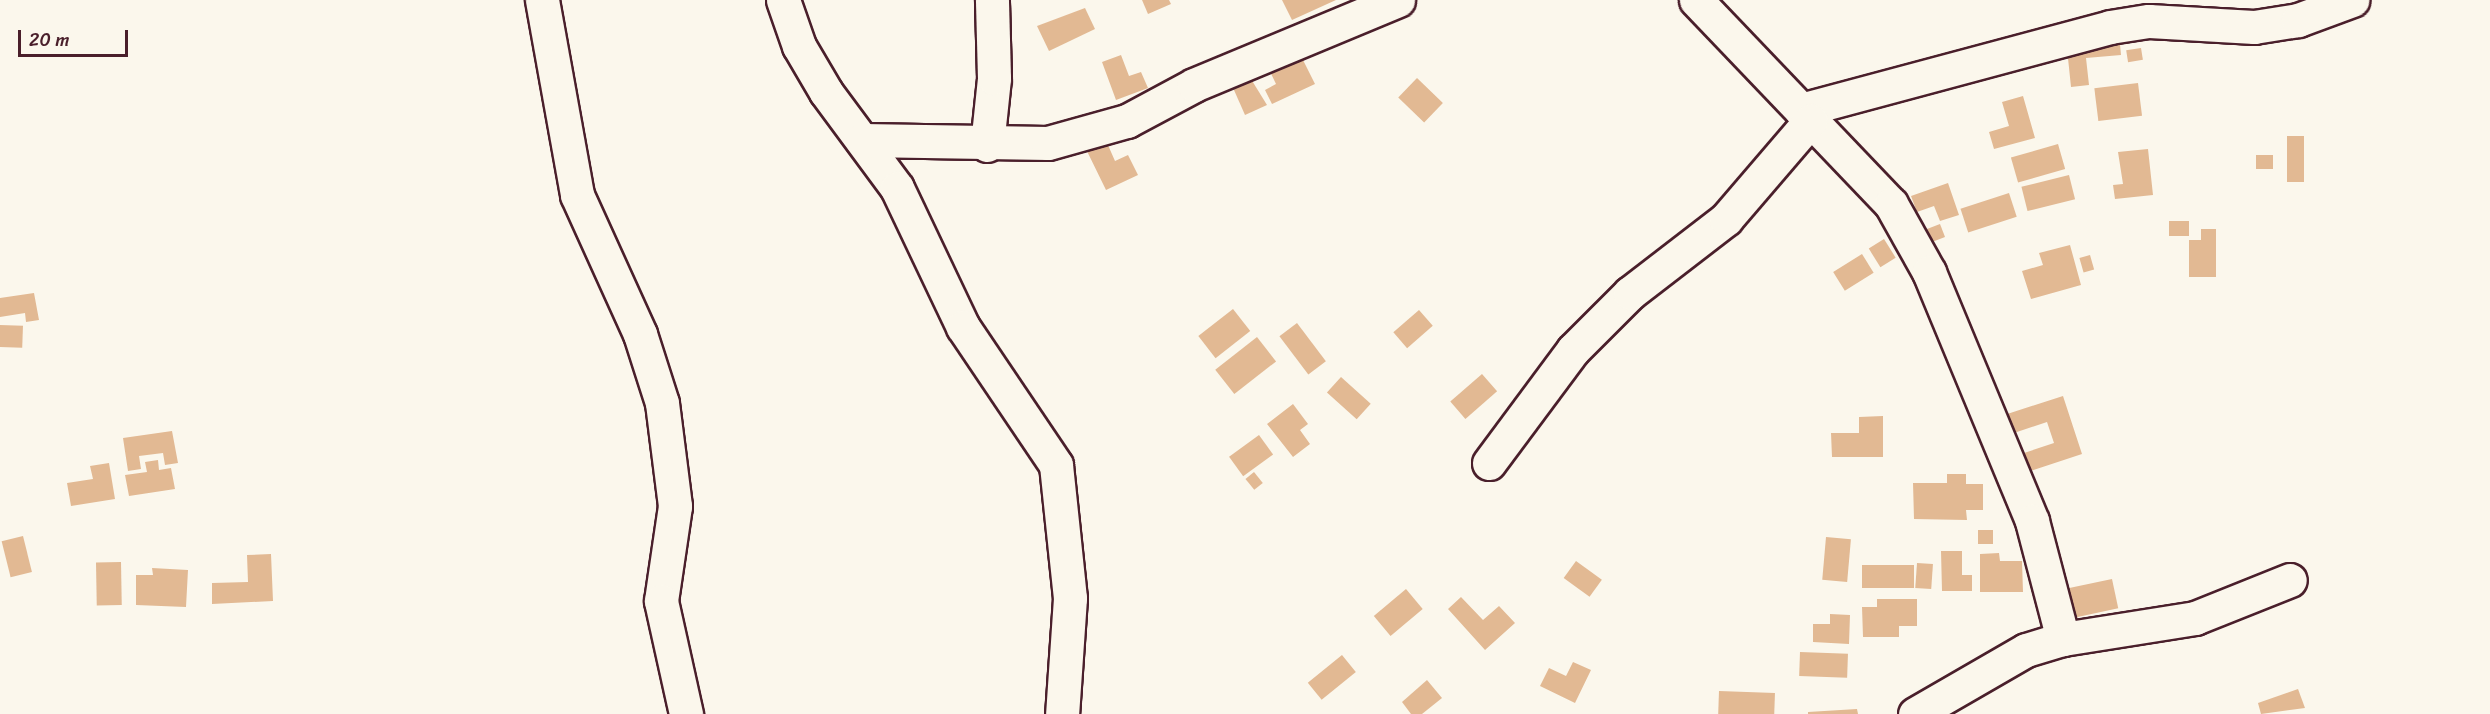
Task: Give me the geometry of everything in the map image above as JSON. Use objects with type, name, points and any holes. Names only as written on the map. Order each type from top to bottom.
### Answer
[{"type":"street","points":[[542,0],[577,195],[640,334],[662,403],[675,506],[662,601],[686,714]]},
{"type":"street","points":[[783,0],[799,46],[912,216],[963,327],[1056,465],[1070,598],[1062,714]]},
{"type":"street","points":[[987,145],[994,78],[992,0]]},
{"type":"street","points":[[862,140],[987,145],[1048,143],[1128,121],[1194,85],[1365,6],[1398,0]]},
{"type":"street","points":[[1696,0],[1891,204],[1929,272],[2032,521],[2063,639]]},
{"type":"street","points":[[1489,463],[1573,350],[1630,293],[1726,219],[1806,115],[2110,27],[2149,21],[2254,27],[2298,20],[2352,0]]},
{"type":"street","points":[[1915,714],[1988,670],[2063,639],[2195,618],[2290,580]]},
{"type":"building","points":[[1142,0],[1169,0],[1171,4],[1148,14]]},
{"type":"building","points":[[1282,0],[1336,0],[1292,20]]},
{"type":"building","points":[[1085,8],[1095,29],[1049,51],[1037,26]]},
{"type":"building","points":[[2119,33],[2121,55],[2086,58],[2089,85],[2071,87],[2066,39]]},
{"type":"building","points":[[1296,46],[1315,84],[1272,104],[1265,90],[1276,84],[1265,61]]},
{"type":"building","points":[[2141,48],[2143,60],[2128,62],[2126,50]]},
{"type":"building","points":[[1121,55],[1129,76],[1141,72],[1148,88],[1116,100],[1102,62]]},
{"type":"building","points":[[1238,58],[1267,105],[1245,115],[1223,65]]},
{"type":"building","points":[[1417,78],[1443,103],[1424,122],[1398,97]]},
{"type":"building","points":[[2138,83],[2142,116],[2098,121],[2094,88]]},
{"type":"building","points":[[2023,96],[2035,138],[1994,149],[1989,132],[2009,126],[2002,102]]},
{"type":"building","points":[[1104,136],[1115,161],[1128,155],[1138,175],[1106,190],[1084,145]]},
{"type":"building","points":[[2287,136],[2304,136],[2304,182],[2287,182]]},
{"type":"building","points":[[2058,144],[2065,169],[2018,182],[2011,158]]},
{"type":"building","points":[[2148,149],[2153,195],[2115,199],[2113,185],[2123,184],[2118,152]]},
{"type":"building","points":[[2256,155],[2273,155],[2273,169],[2256,169]]},
{"type":"building","points":[[2069,175],[2075,199],[2028,211],[2021,187]]},
{"type":"building","points":[[1948,183],[1959,215],[1940,221],[1934,206],[1917,212],[1911,196]]},
{"type":"building","points":[[2009,193],[2017,217],[1968,233],[1960,209]]},
{"type":"building","points":[[2169,221],[2189,221],[2189,236],[2169,236]]},
{"type":"building","points":[[1940,224],[1945,237],[1930,243],[1925,230]]},
{"type":"building","points":[[2201,229],[2216,229],[2216,277],[2189,277],[2189,240],[2201,240]]},
{"type":"building","points":[[1884,239],[1896,258],[1880,267],[1869,249]]},
{"type":"building","points":[[2070,245],[2081,285],[2031,299],[2022,271],[2043,265],[2039,253]]},
{"type":"building","points":[[1862,254],[1874,273],[1845,291],[1833,272]]},
{"type":"building","points":[[2090,255],[2094,269],[2084,272],[2079,258]]},
{"type":"building","points":[[34,293],[39,320],[26,322],[25,313],[0,317],[0,298]]},
{"type":"building","points":[[1233,309],[1250,331],[1216,358],[1198,336]]},
{"type":"building","points":[[1419,310],[1433,326],[1407,348],[1393,332]]},
{"type":"building","points":[[1297,323],[1326,361],[1308,375],[1279,336]]},
{"type":"building","points":[[0,325],[23,326],[22,348],[0,347]]},
{"type":"building","points":[[1257,337],[1276,361],[1234,394],[1215,370]]},
{"type":"building","points":[[1482,374],[1497,391],[1465,419],[1450,402]]},
{"type":"building","points":[[1341,377],[1371,404],[1357,419],[1327,393]]},
{"type":"building","points":[[2063,396],[2082,454],[2018,475],[2012,457],[2054,443],[2047,422],[2005,436],[1998,417]]},
{"type":"building","points":[[1293,404],[1308,424],[1300,430],[1310,444],[1293,457],[1267,424]]},
{"type":"building","points":[[1883,416],[1883,457],[1832,457],[1831,433],[1859,433],[1859,417]]},
{"type":"building","points":[[172,431],[178,463],[165,465],[163,453],[139,456],[141,469],[128,471],[123,438]]},
{"type":"building","points":[[1259,435],[1273,454],[1243,476],[1229,457]]},
{"type":"building","points":[[158,460],[159,470],[171,468],[175,489],[129,496],[125,475],[147,472],[145,462]]},
{"type":"building","points":[[109,463],[115,499],[71,506],[67,483],[93,479],[90,466]]},
{"type":"building","points":[[1254,472],[1263,483],[1254,490],[1245,479]]},
{"type":"building","points":[[1947,474],[1966,474],[1966,484],[1983,484],[1983,510],[1966,510],[1967,520],[1914,519],[1913,483],[1947,483]]},
{"type":"building","points":[[1978,530],[1993,530],[1993,544],[1978,544]]},
{"type":"building","points":[[23,536],[32,572],[11,577],[2,541]]},
{"type":"building","points":[[1826,537],[1851,539],[1847,582],[1822,580]]},
{"type":"building","points":[[1941,551],[1962,551],[1962,575],[1972,575],[1972,591],[1942,591]]},
{"type":"building","points":[[1999,553],[2000,561],[2022,561],[2023,592],[1980,592],[1980,554]]},
{"type":"building","points":[[271,554],[273,601],[212,604],[212,583],[248,582],[247,555]]},
{"type":"building","points":[[1576,561],[1602,580],[1590,597],[1564,578]]},
{"type":"building","points":[[96,562],[121,562],[122,605],[97,605]]},
{"type":"building","points":[[1917,563],[1933,564],[1931,589],[1915,588]]},
{"type":"building","points":[[1862,565],[1914,565],[1914,588],[1862,588]]},
{"type":"building","points":[[152,568],[188,570],[186,607],[136,605],[136,575],[153,575]]},
{"type":"building","points":[[2112,579],[2118,608],[2062,620],[2056,591]]},
{"type":"building","points":[[1406,589],[1423,609],[1391,636],[1374,616]]},
{"type":"building","points":[[1461,597],[1483,620],[1499,606],[1515,623],[1485,650],[1448,609]]},
{"type":"building","points":[[1877,599],[1917,599],[1917,626],[1899,626],[1899,637],[1863,637],[1862,607],[1877,607]]},
{"type":"building","points":[[1830,614],[1850,615],[1849,644],[1813,642],[1813,624],[1830,624]]},
{"type":"building","points":[[1800,652],[1848,654],[1847,678],[1799,676]]},
{"type":"building","points":[[1342,655],[1356,672],[1322,700],[1308,683]]},
{"type":"building","points":[[1573,662],[1591,670],[1575,703],[1540,686],[1549,668],[1566,676]]},
{"type":"building","points":[[1427,680],[1442,698],[1422,714],[1411,714],[1402,702]]},
{"type":"building","points":[[2298,689],[2305,708],[2261,714],[2258,703]]},
{"type":"building","points":[[1719,691],[1775,693],[1774,714],[1718,714]]},
{"type":"building","points":[[1857,709],[1858,714],[1808,714],[1808,712]]}]
